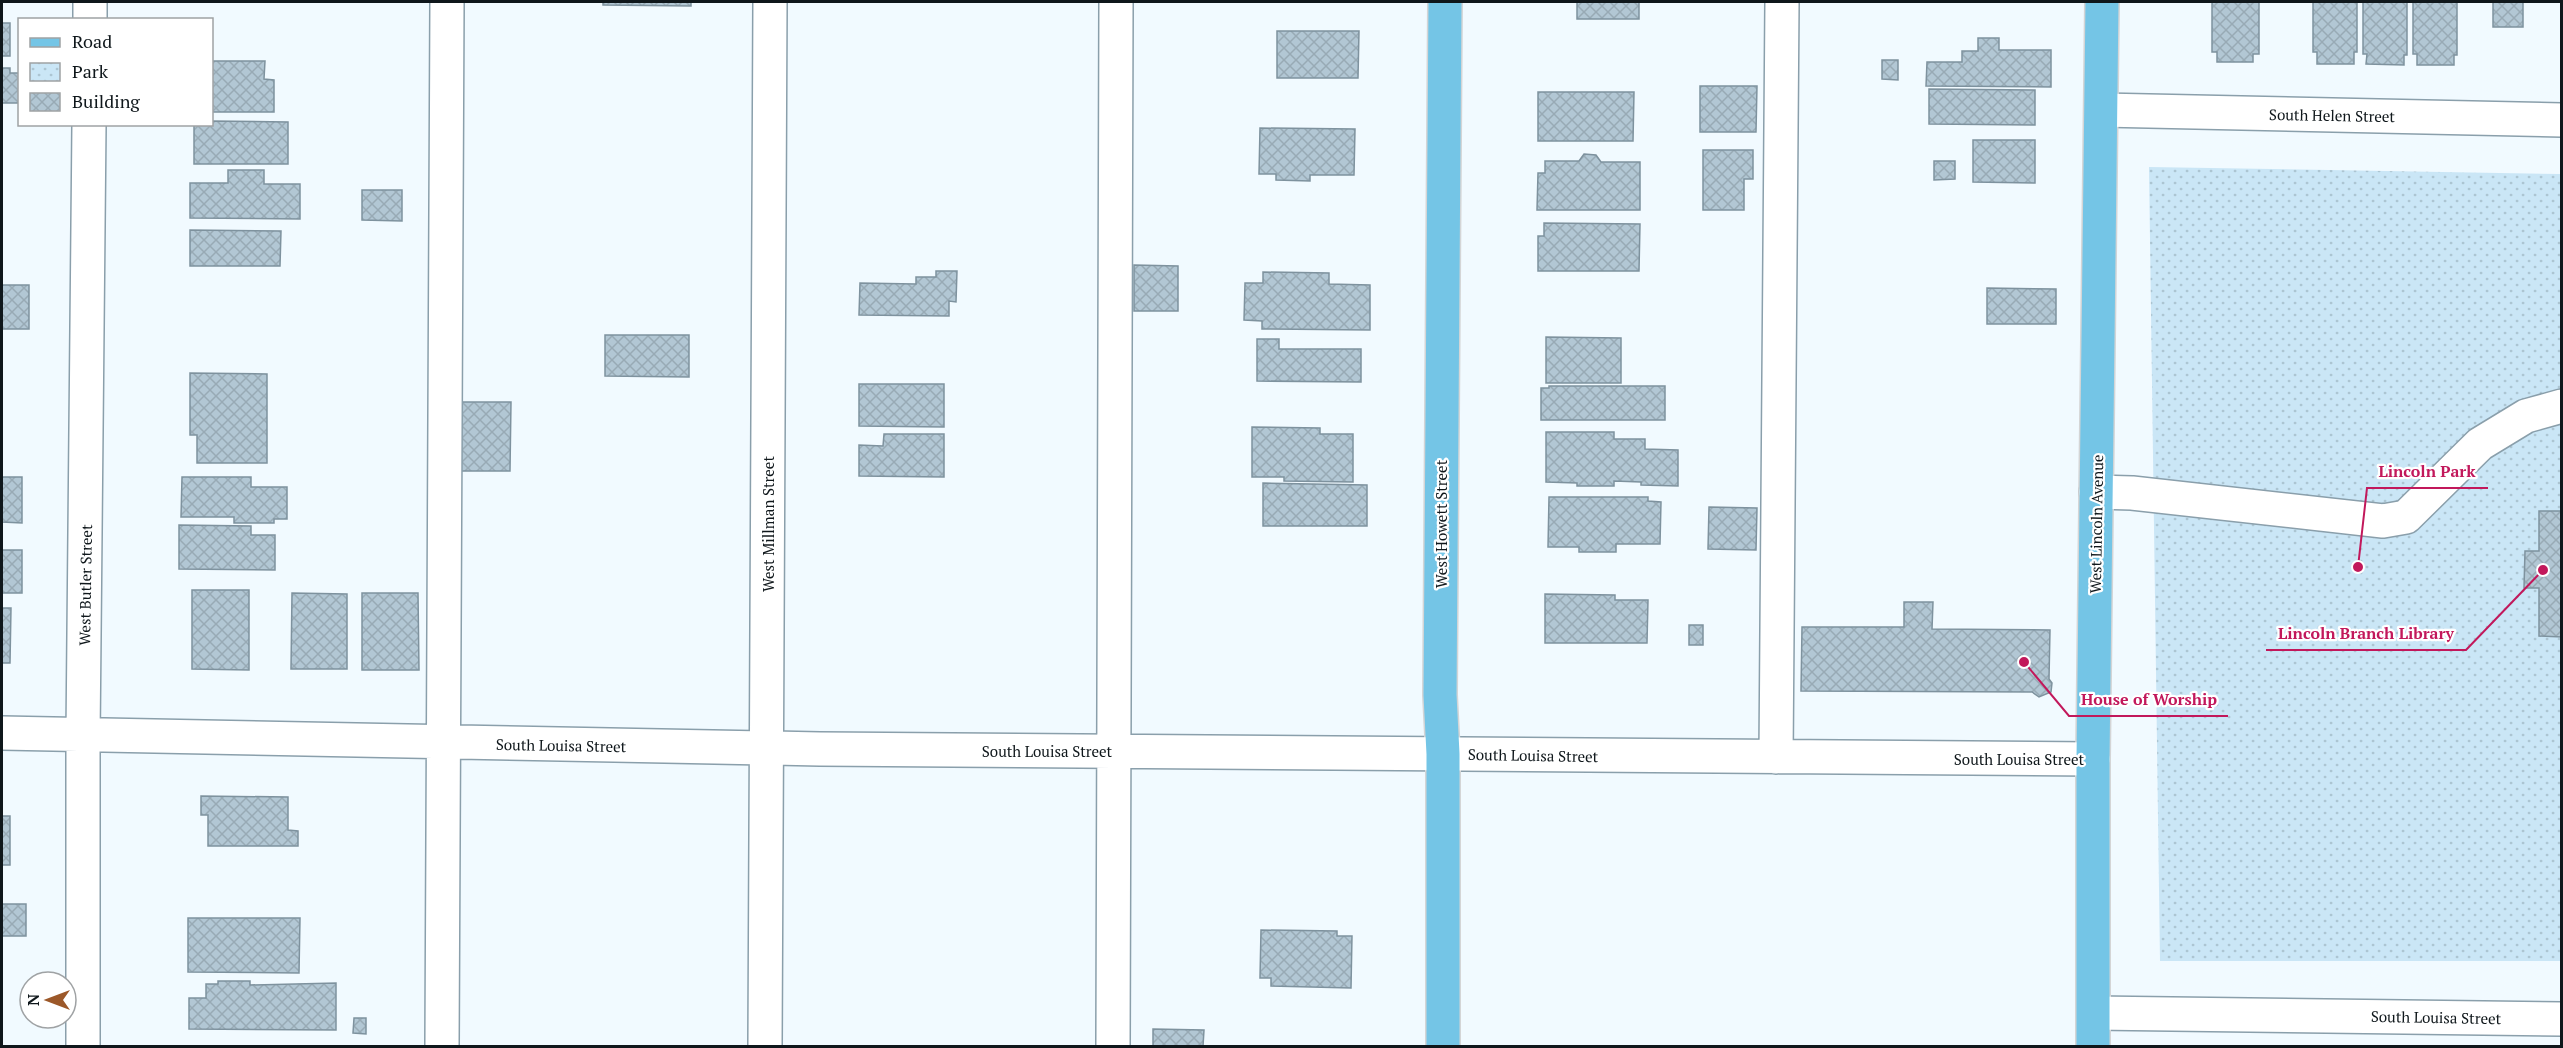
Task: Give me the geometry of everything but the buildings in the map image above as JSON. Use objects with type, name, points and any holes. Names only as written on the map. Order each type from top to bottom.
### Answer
[{"type":"main road","name":"West Howett Street","points":[[1443,1047],[1443,754],[1440,683],[1445,2]]},
{"type":"main road","name":"West Lincoln Avenue","points":[[2093,1047],[2093,759],[2102,2]]},
{"type":"street","points":[[90,2],[90,18]]},
{"type":"street","points":[[442,1047],[447,2]]},
{"type":"street","name":"West Millman Street","points":[[765,1047],[771,2]]},
{"type":"street","points":[[1113,1047],[1116,2]]},
{"type":"street","points":[[1776,757],[1782,2]]},
{"type":"street","name":"South Helen Street","points":[[2102,110],[2562,120]]},
{"type":"street","name":"West Butler Street","points":[[83,1047],[83,736],[89,126]]},
{"type":"street","points":[[2097,492],[2383,521],[2406,518],[2480,444],[2526,416],[2562,406]]},
{"type":"street","name":"South Louisa Street","points":[[2,733],[766,748],[2093,759]]},
{"type":"street","name":"South Louisa Street","points":[[2094,1013],[2562,1019]]},
{"type":"green space","points":[[2149,167],[2561,174],[2561,961],[2160,961]]},
{"type":"place","name":"Lincoln Park","points":[[2358,567]]},
{"type":"place","name":"Lincoln Branch Library","points":[[2543,570]]},
{"type":"place","name":"House of Worship","points":[[2024,662]]}]
